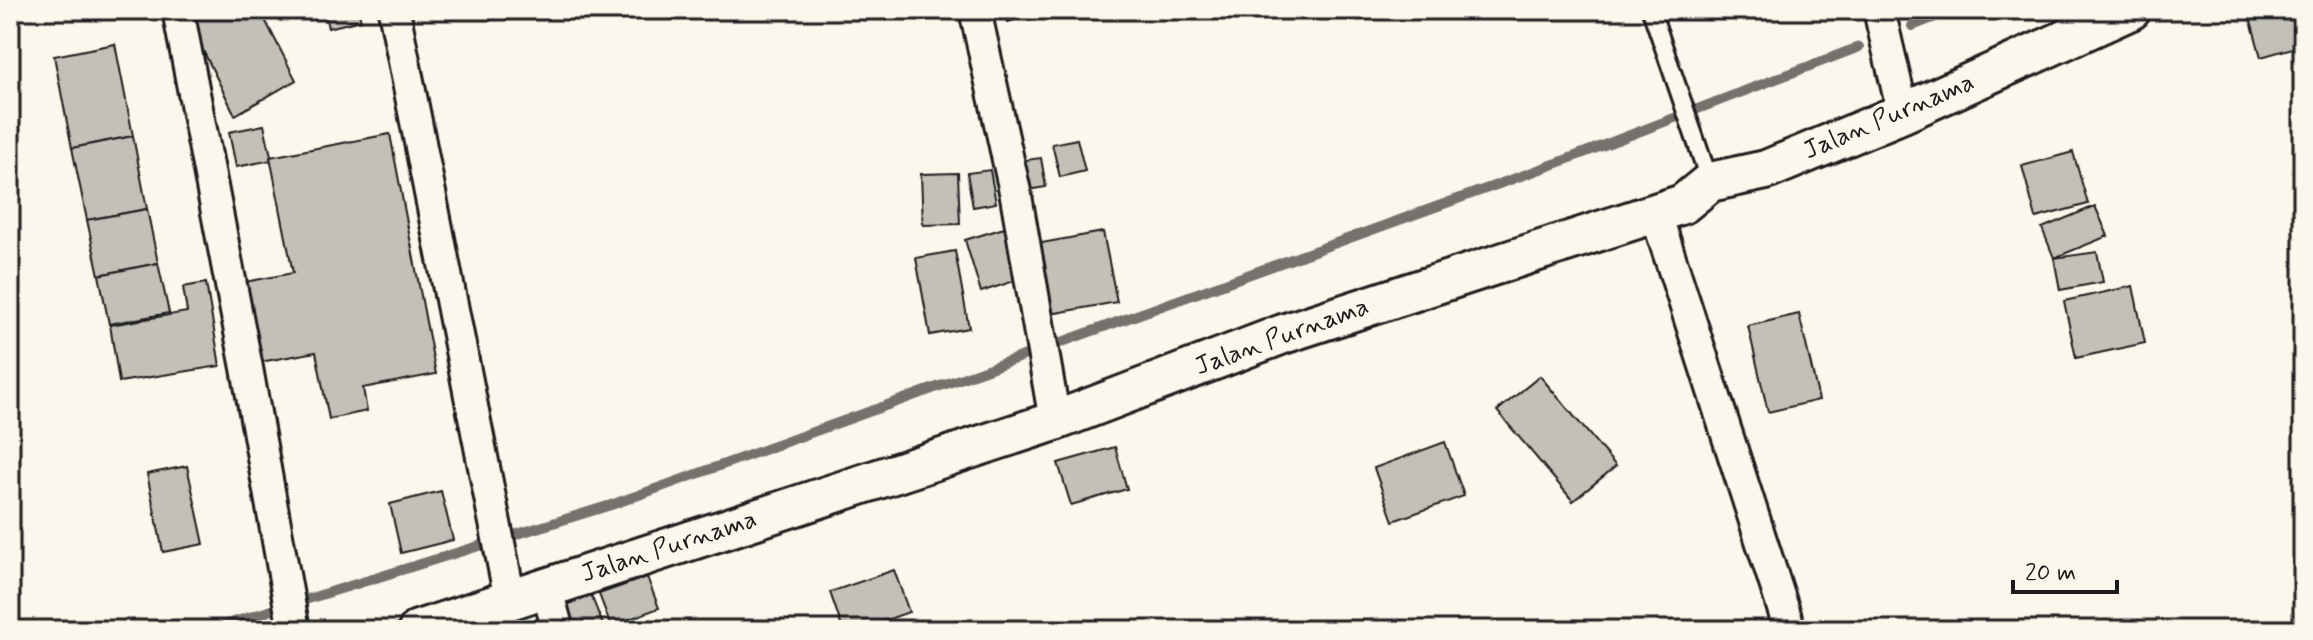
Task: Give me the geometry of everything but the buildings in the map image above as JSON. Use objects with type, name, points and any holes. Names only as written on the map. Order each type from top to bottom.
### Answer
[{"type":"street","points":[[178,10],[294,630]]},
{"type":"street","points":[[394,10],[510,598]]},
{"type":"street","points":[[975,10],[1016,196],[1055,419]]},
{"type":"street","points":[[1879,10],[1903,113]]},
{"type":"street","name":"Jalan Purnama","points":[[418,630],[1055,419],[1283,334],[1656,214],[1683,204],[1710,182],[1766,170],[1903,113],[2131,10]]},
{"type":"street","points":[[1656,214],[1790,630]]},
{"type":"street","points":[[546,587],[558,630]]},
{"type":"lane","points":[[1651,10],[1710,182]]},
{"type":"waterway","points":[[1912,26],[1953,10]]},
{"type":"waterway","points":[[208,630],[611,505],[1560,162],[1859,47]]}]
